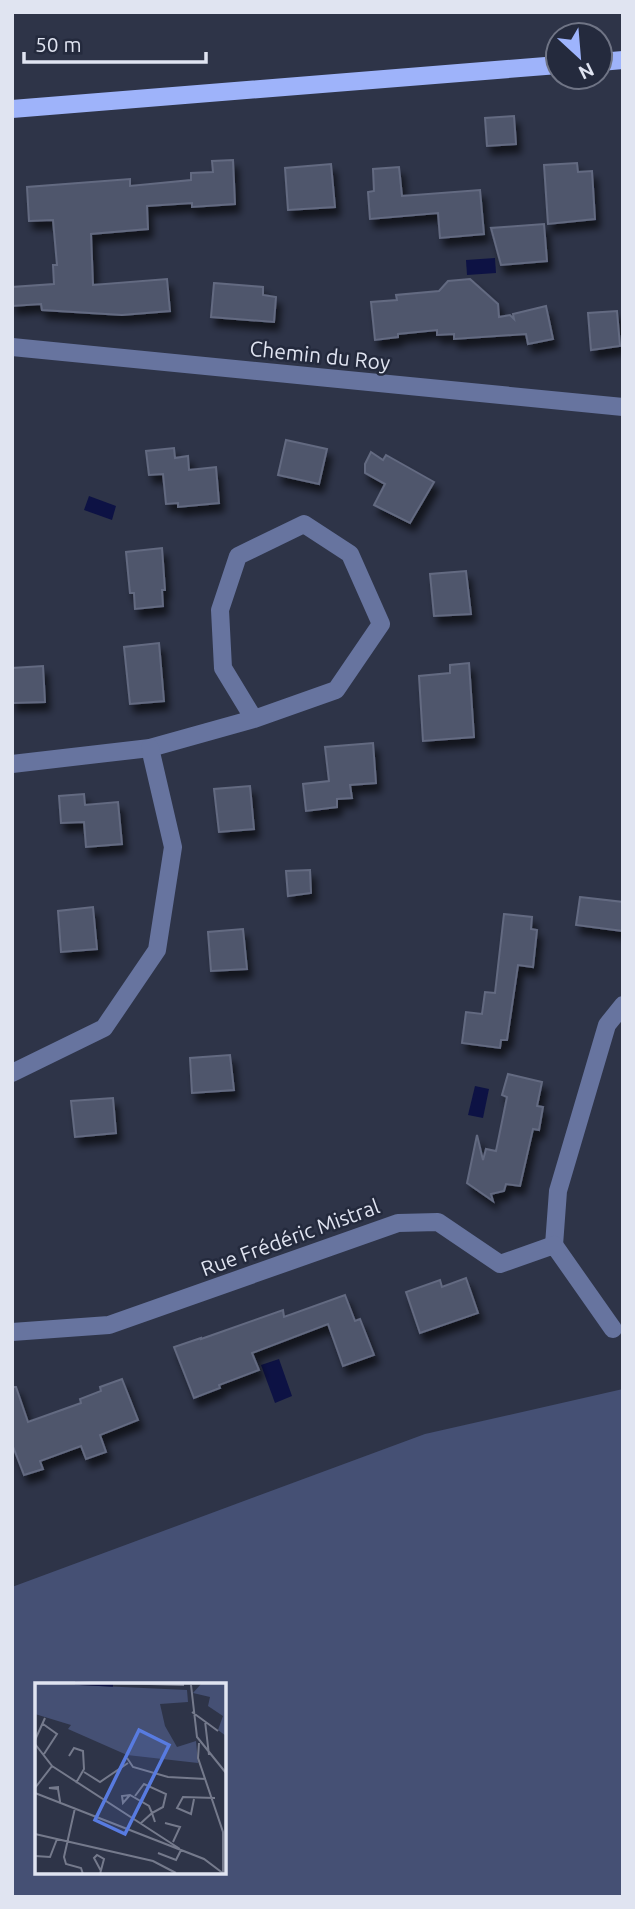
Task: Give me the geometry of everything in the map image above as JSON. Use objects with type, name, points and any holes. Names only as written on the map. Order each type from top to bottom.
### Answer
[{"type":"main road","points":[[12,109],[544,66]]},
{"type":"street","name":"Chemin du Roy","points":[[12,347],[623,407]]},
{"type":"street","points":[[12,764],[150,748],[254,719],[336,690],[381,624],[350,554],[304,524],[238,556],[220,610],[223,668],[254,719]]},
{"type":"street","points":[[12,1073],[104,1028],[157,950],[173,847],[150,748]]},
{"type":"street","points":[[613,1329],[554,1245],[558,1191],[607,1025],[623,1005]]},
{"type":"street","name":"Rue Frédéric Mistral","points":[[12,1332],[108,1325],[398,1223],[438,1222],[500,1264],[554,1245]]},
{"type":"shaded area","points":[[495,258],[496,273],[467,275],[466,260]]},
{"type":"shaded area","points":[[89,496],[116,506],[112,520],[84,510]]},
{"type":"shaded area","points":[[475,1086],[489,1089],[483,1118],[468,1115]]},
{"type":"shaded area","points":[[279,1359],[292,1396],[275,1403],[261,1365]]},
{"type":"shaded area","points":[[623,1389],[623,1897],[12,1897],[12,1587],[425,1434]]},
{"type":"building","points":[[514,116],[516,144],[487,146],[485,118]]},
{"type":"building","points":[[233,160],[235,204],[147,206],[148,229],[91,234],[93,285],[167,279],[170,311],[122,315],[42,310],[41,304],[12,306],[12,287],[54,284],[53,265],[57,265],[53,220],[29,221],[27,187],[130,179],[130,186],[191,180],[191,173],[213,172],[212,161]]},
{"type":"building","points":[[577,163],[578,172],[592,171],[595,219],[548,224],[544,165]]},
{"type":"building","points":[[331,164],[335,207],[288,210],[285,168]]},
{"type":"building","points":[[399,167],[402,196],[480,190],[484,234],[440,238],[438,213],[370,219],[368,192],[374,191],[373,169]]},
{"type":"building","points":[[544,224],[547,261],[501,265],[491,228]]},
{"type":"building","points":[[470,279],[498,304],[499,317],[510,315],[514,319],[513,314],[546,306],[553,339],[528,344],[526,334],[454,339],[454,334],[437,335],[437,330],[398,334],[398,337],[375,340],[371,302],[397,300],[396,295],[439,291],[448,281]]},
{"type":"building","points":[[214,283],[263,287],[263,295],[276,297],[274,322],[211,317]]},
{"type":"building","points":[[617,311],[620,346],[591,350],[588,313]]},
{"type":"building","points":[[286,440],[327,449],[319,484],[278,475]]},
{"type":"building","points":[[174,448],[175,458],[188,456],[189,470],[216,467],[219,503],[178,507],[178,503],[166,504],[163,474],[149,475],[146,451]]},
{"type":"building","points":[[371,452],[383,460],[386,455],[434,482],[410,523],[374,505],[385,484],[365,473],[365,464]]},
{"type":"building","points":[[162,548],[165,590],[162,590],[163,606],[135,609],[134,593],[130,593],[126,552]]},
{"type":"building","points":[[466,571],[471,614],[434,616],[430,574]]},
{"type":"building","points":[[159,643],[164,701],[130,704],[124,647]]},
{"type":"building","points":[[469,663],[474,737],[423,741],[419,676],[450,673],[450,665]]},
{"type":"building","points":[[43,666],[45,702],[12,703],[12,668]]},
{"type":"building","points":[[373,743],[376,783],[350,785],[352,798],[337,799],[337,807],[306,811],[303,784],[329,781],[325,747]]},
{"type":"building","points":[[250,786],[254,829],[219,832],[214,789]]},
{"type":"building","points":[[84,794],[85,805],[118,802],[122,844],[86,847],[84,822],[61,823],[59,796]]},
{"type":"building","points":[[310,870],[311,893],[288,896],[286,871]]},
{"type":"building","points":[[580,897],[623,902],[623,931],[576,925]]},
{"type":"building","points":[[93,907],[97,949],[61,952],[58,911]]},
{"type":"building","points":[[504,914],[532,917],[531,929],[537,930],[533,967],[518,965],[507,1040],[501,1040],[500,1048],[462,1043],[466,1012],[482,1014],[485,992],[495,993]]},
{"type":"building","points":[[243,929],[247,969],[211,971],[208,932]]},
{"type":"building","points":[[230,1055],[234,1090],[192,1093],[190,1058]]},
{"type":"building","points":[[508,1074],[542,1082],[537,1106],[543,1107],[539,1130],[533,1129],[520,1186],[506,1184],[504,1191],[491,1194],[493,1201],[467,1183],[477,1135],[483,1160],[486,1149],[496,1151],[507,1097],[502,1095]]},
{"type":"building","points":[[113,1098],[116,1133],[75,1137],[71,1101]]},
{"type":"building","points":[[466,1278],[478,1313],[420,1333],[406,1292],[440,1280],[442,1287]]},
{"type":"building","points":[[345,1295],[355,1321],[360,1319],[374,1355],[343,1366],[328,1324],[252,1353],[259,1370],[194,1398],[174,1347],[283,1310],[284,1317]]},
{"type":"building","points":[[122,1379],[138,1420],[100,1435],[106,1452],[86,1459],[81,1446],[40,1461],[43,1469],[24,1475],[12,1444],[12,1387],[16,1387],[28,1422],[81,1403],[80,1399],[101,1391],[100,1387]]}]
